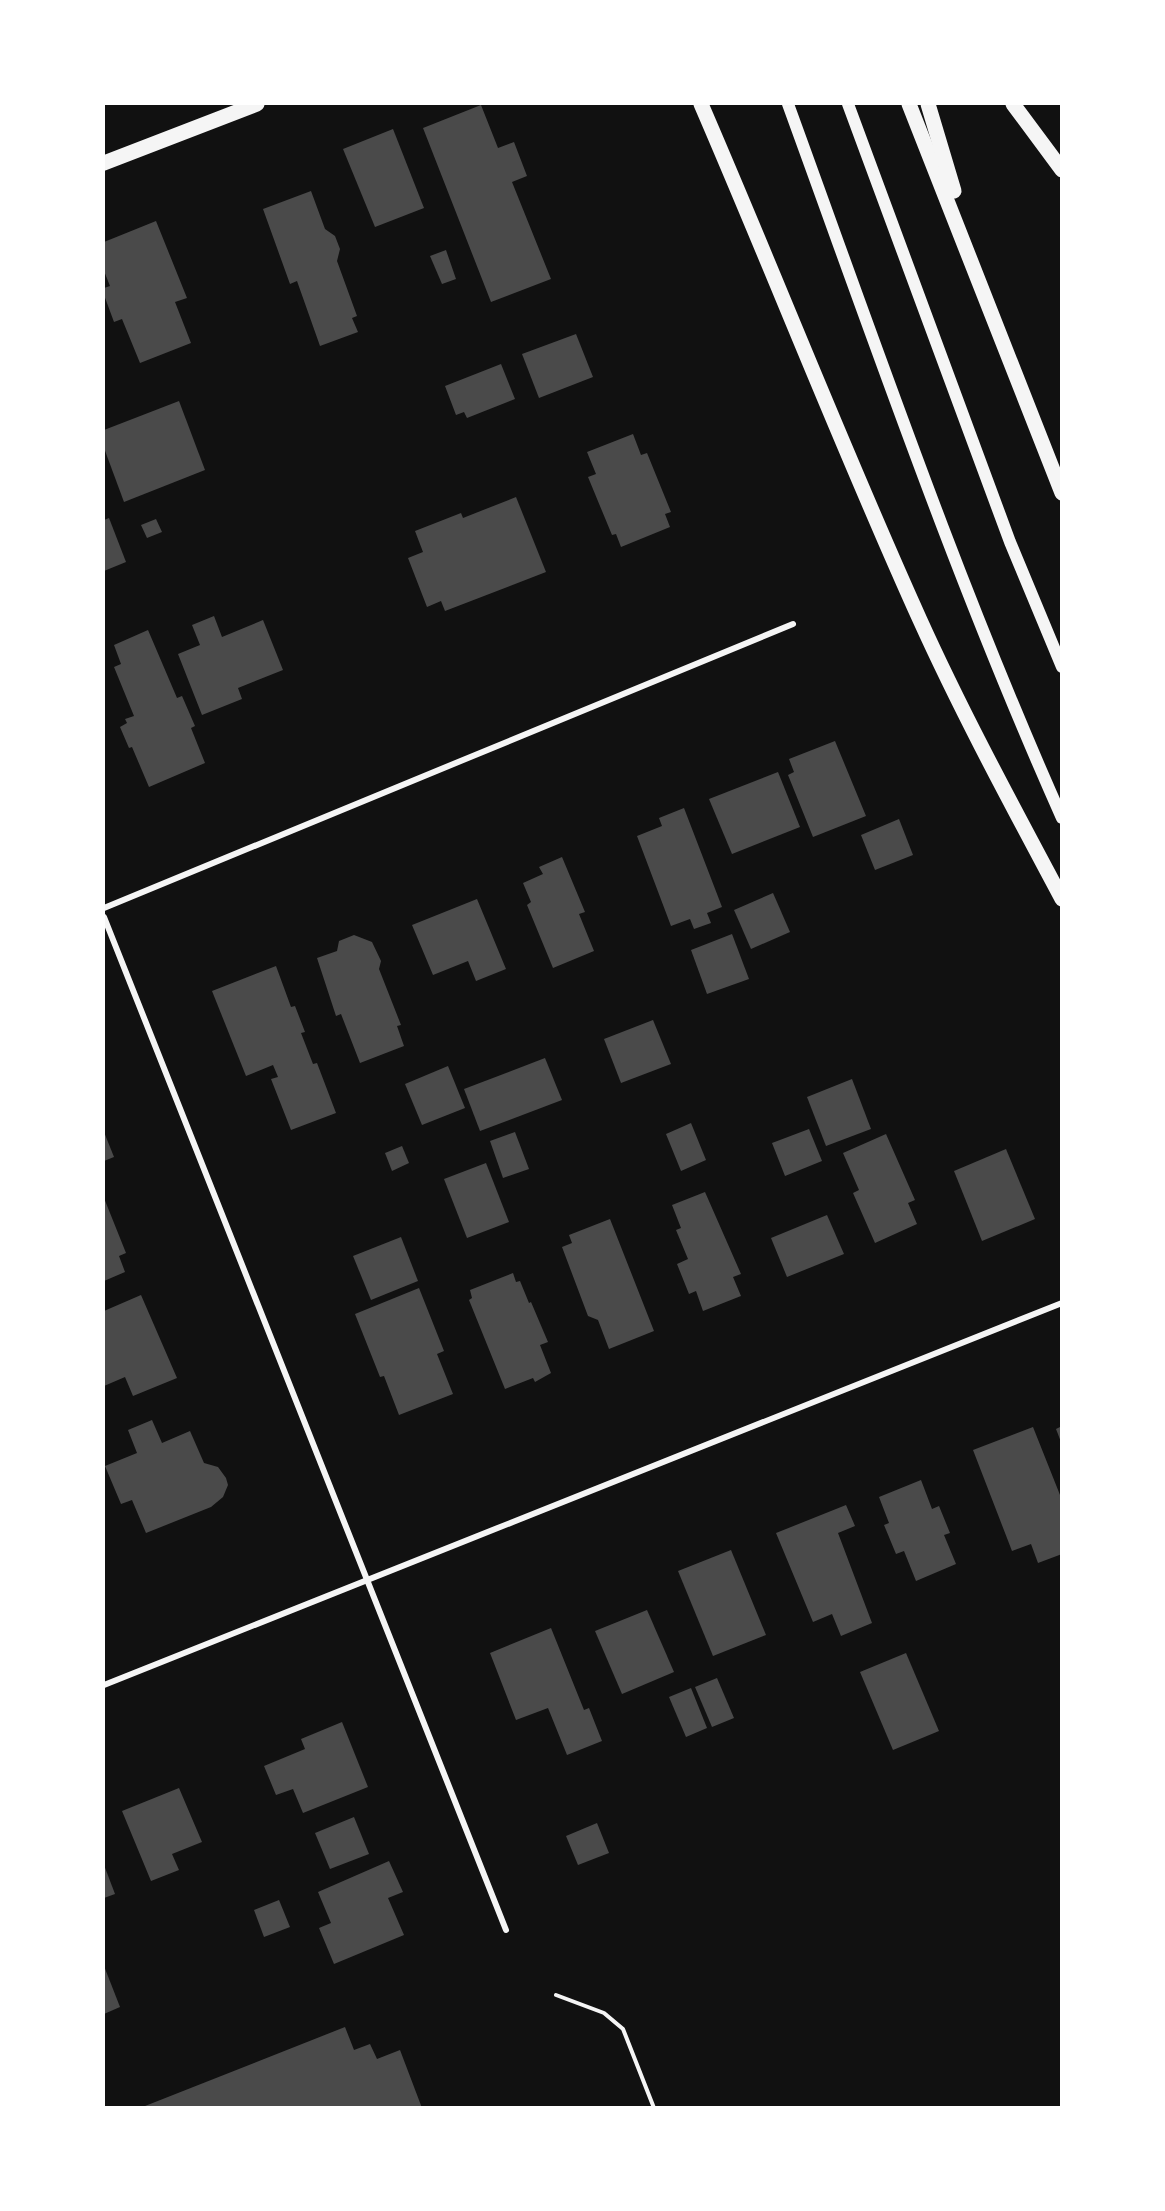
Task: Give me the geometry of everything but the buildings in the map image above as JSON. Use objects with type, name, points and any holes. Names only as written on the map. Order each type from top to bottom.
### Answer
[{"type":"main road","points":[[104,163],[256,104]]},
{"type":"main road","points":[[700,104],[781,290],[850,462],[921,622],[982,750],[1062,899]]},
{"type":"main road","points":[[848,104],[1010,542],[1062,668]]},
{"type":"main road","points":[[909,104],[979,277],[1062,493]]},
{"type":"main road","points":[[928,104],[979,277]]},
{"type":"main road","points":[[1013,104],[1062,170]]},
{"type":"main road","points":[[790,109],[957,561],[1030,747],[1062,818]]},
{"type":"street","points":[[104,908],[793,624]]},
{"type":"street","points":[[104,918],[506,1930]]},
{"type":"street","points":[[104,1685],[1062,1303]]},
{"type":"path","points":[[556,1995],[603,2013],[623,2029],[654,2108]]}]
